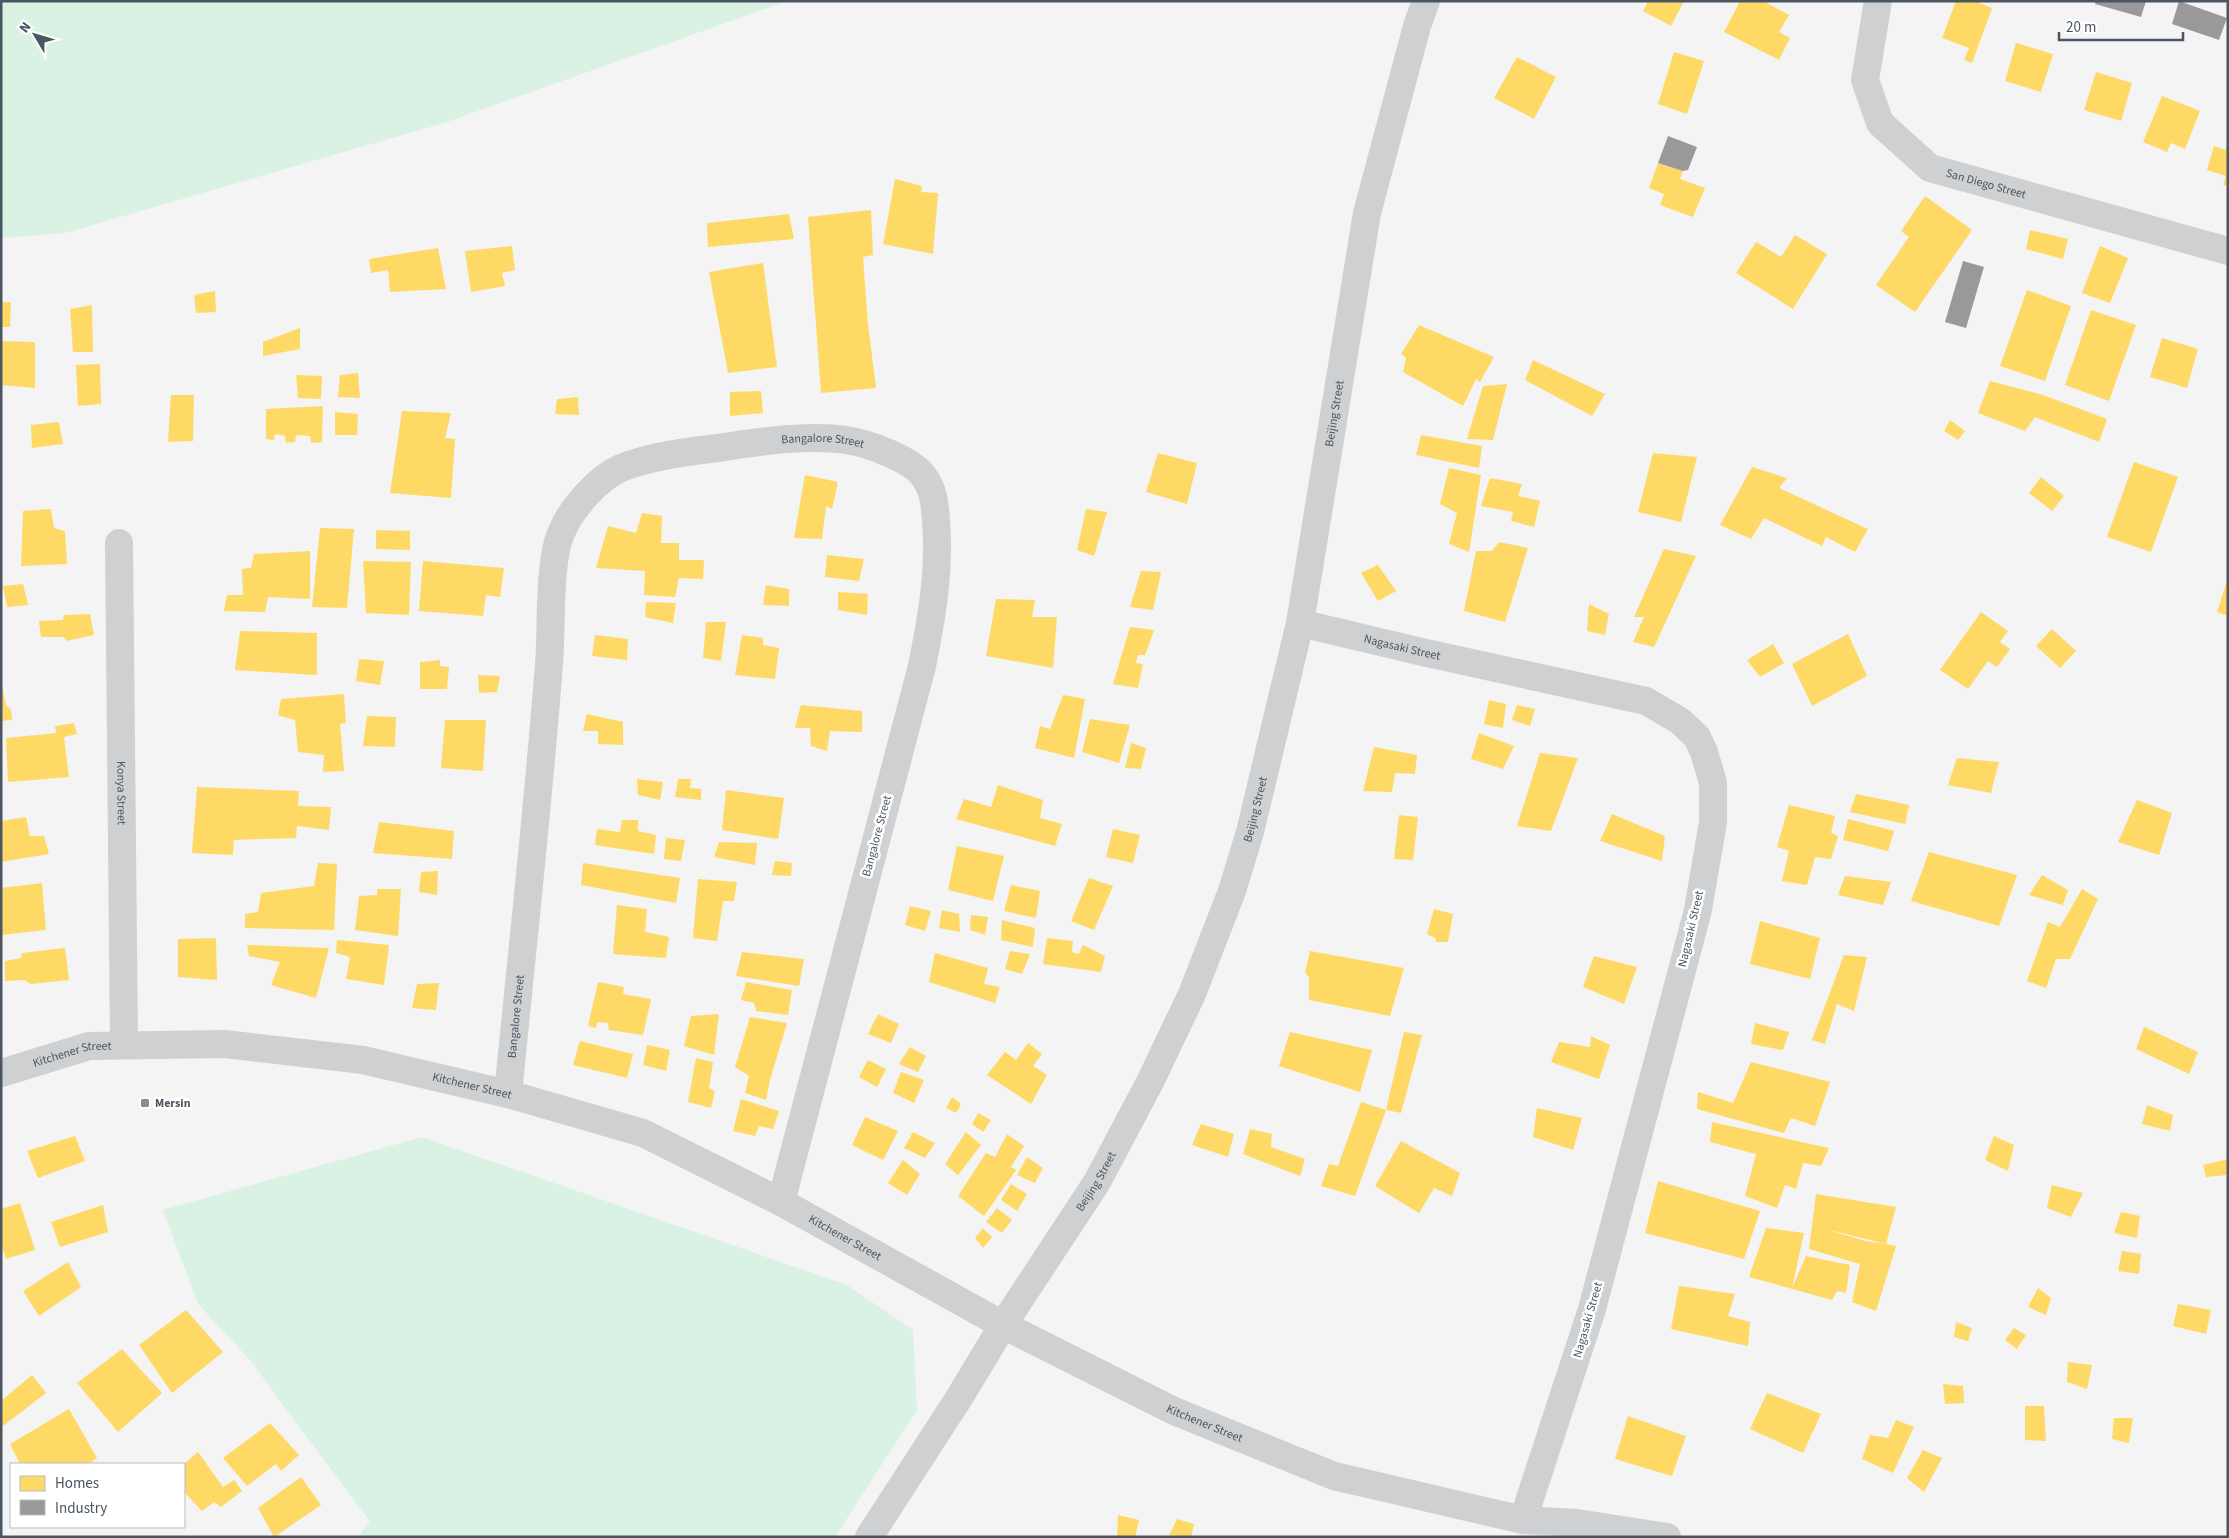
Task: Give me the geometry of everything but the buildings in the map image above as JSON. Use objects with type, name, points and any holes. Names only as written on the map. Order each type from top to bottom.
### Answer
[{"type":"street","name":"Beijing Street","points":[[869,1537],[959,1398],[1003,1325],[1097,1182],[1150,1082],[1192,994],[1232,891],[1250,832],[1300,623],[1367,213],[1417,26],[1426,1]]},
{"type":"street","name":"San Diego Street","points":[[1878,1],[1864,80],[1880,123],[1930,168],[2228,251]]},
{"type":"street","name":"Bangalore Street","points":[[508,1094],[550,663],[556,549],[562,530],[586,494],[619,469],[673,454],[800,439],[846,440],[888,453],[917,470],[924,476],[931,489],[938,548],[936,596],[922,666],[781,1202]]},
{"type":"street","name":"Konya Street","points":[[119,543],[124,1044]]},
{"type":"street","name":"Nagasaki Street","points":[[1300,623],[1646,701],[1680,720],[1697,737],[1704,752],[1713,783],[1712,822],[1698,910],[1592,1309],[1523,1520]]},
{"type":"street","name":"Kitchener Street","points":[[1,1073],[89,1046],[225,1044],[363,1060],[508,1094],[643,1132],[781,1202],[1003,1325],[1174,1411],[1334,1476],[1523,1520],[1577,1523],[1667,1537]]},
{"type":"green space","points":[[1,1],[787,1],[447,122],[65,233],[1,238]]},
{"type":"green space","points":[[422,1137],[847,1285],[913,1330],[917,1410],[835,1537],[358,1537],[370,1522],[250,1360],[198,1304],[163,1210]]},
{"type":"place","name":"Mersin","points":[[145,1103]]}]
